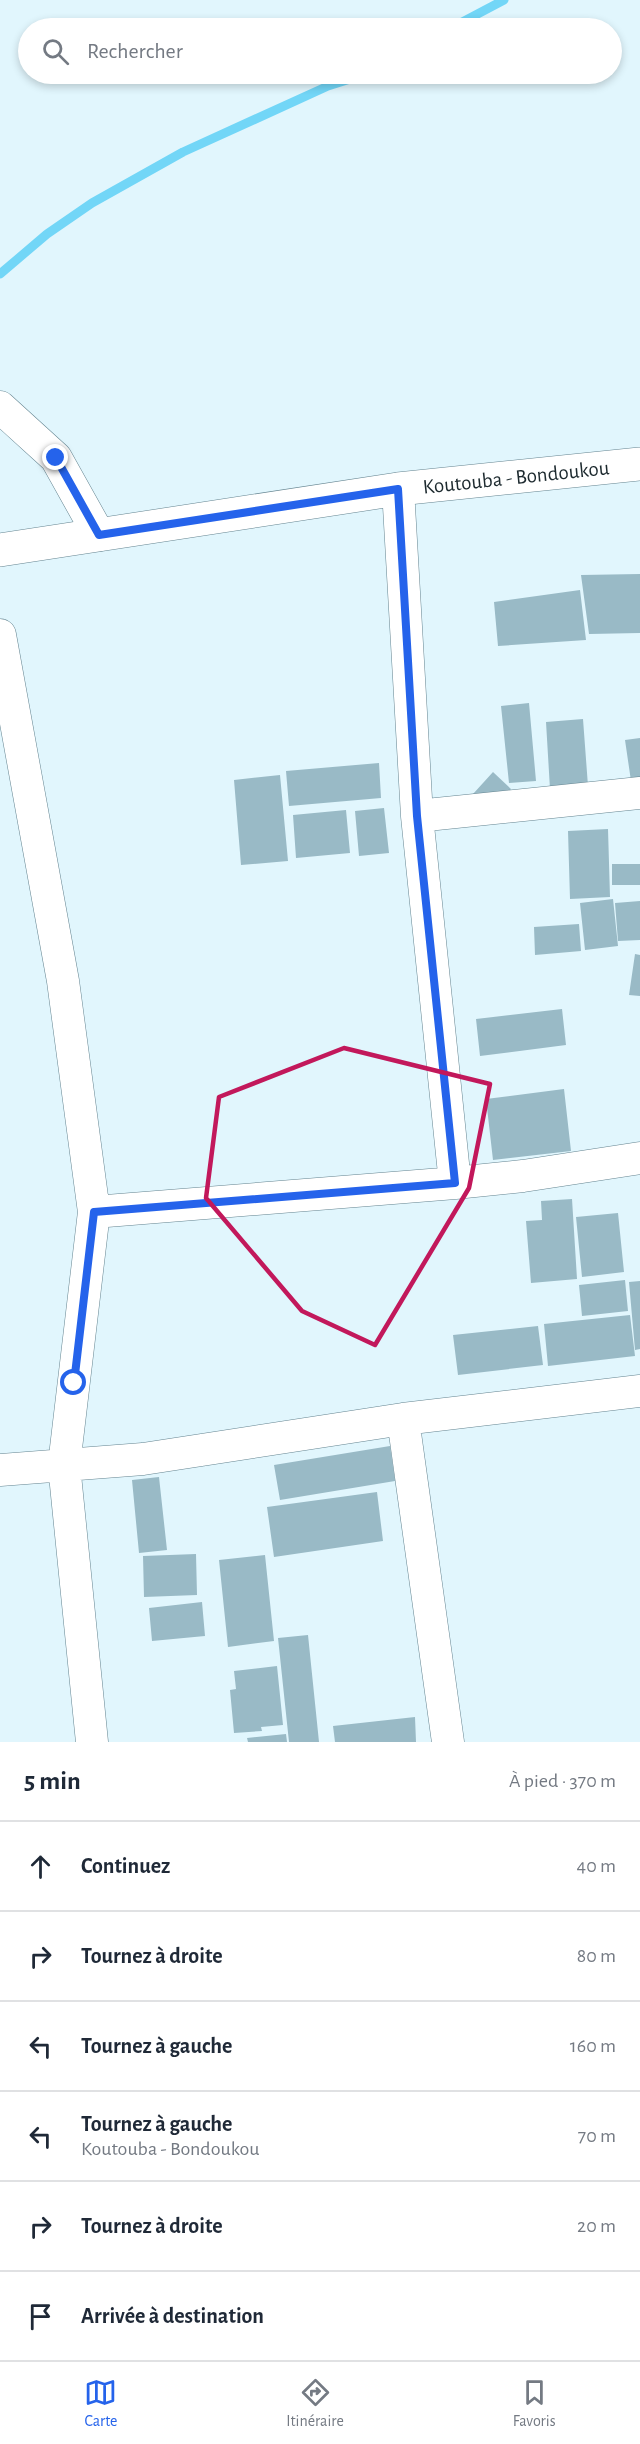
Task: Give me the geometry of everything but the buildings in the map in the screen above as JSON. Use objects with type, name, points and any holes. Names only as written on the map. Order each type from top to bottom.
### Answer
[{"type":"main road","name":"Koutouba - Bondoukou","points":[[0,550],[398,489],[640,464]]},
{"type":"street","points":[[0,407],[56,458],[99,535]]},
{"type":"street","points":[[398,489],[417,816],[455,1183]]},
{"type":"street","points":[[0,635],[63,981],[94,1212],[64,1465],[92,1742]]},
{"type":"street","points":[[417,816],[640,793]]},
{"type":"street","points":[[94,1212],[455,1183],[523,1176],[640,1158]]},
{"type":"street","points":[[0,1470],[143,1459],[403,1419],[640,1392]]},
{"type":"street","points":[[403,1419],[448,1742]]},
{"type":"highlighted area","points":[[344,1048],[490,1084],[469,1188],[375,1345],[302,1311],[206,1198],[219,1097]]},
{"type":"waterway","points":[[470,18],[504,0]]},
{"type":"waterway","points":[[0,274],[47,234],[92,203],[183,152],[334,84]]},
{"type":"route","points":[[56,458],[99,535],[398,489],[417,816],[455,1183],[94,1212],[74,1383]]}]
